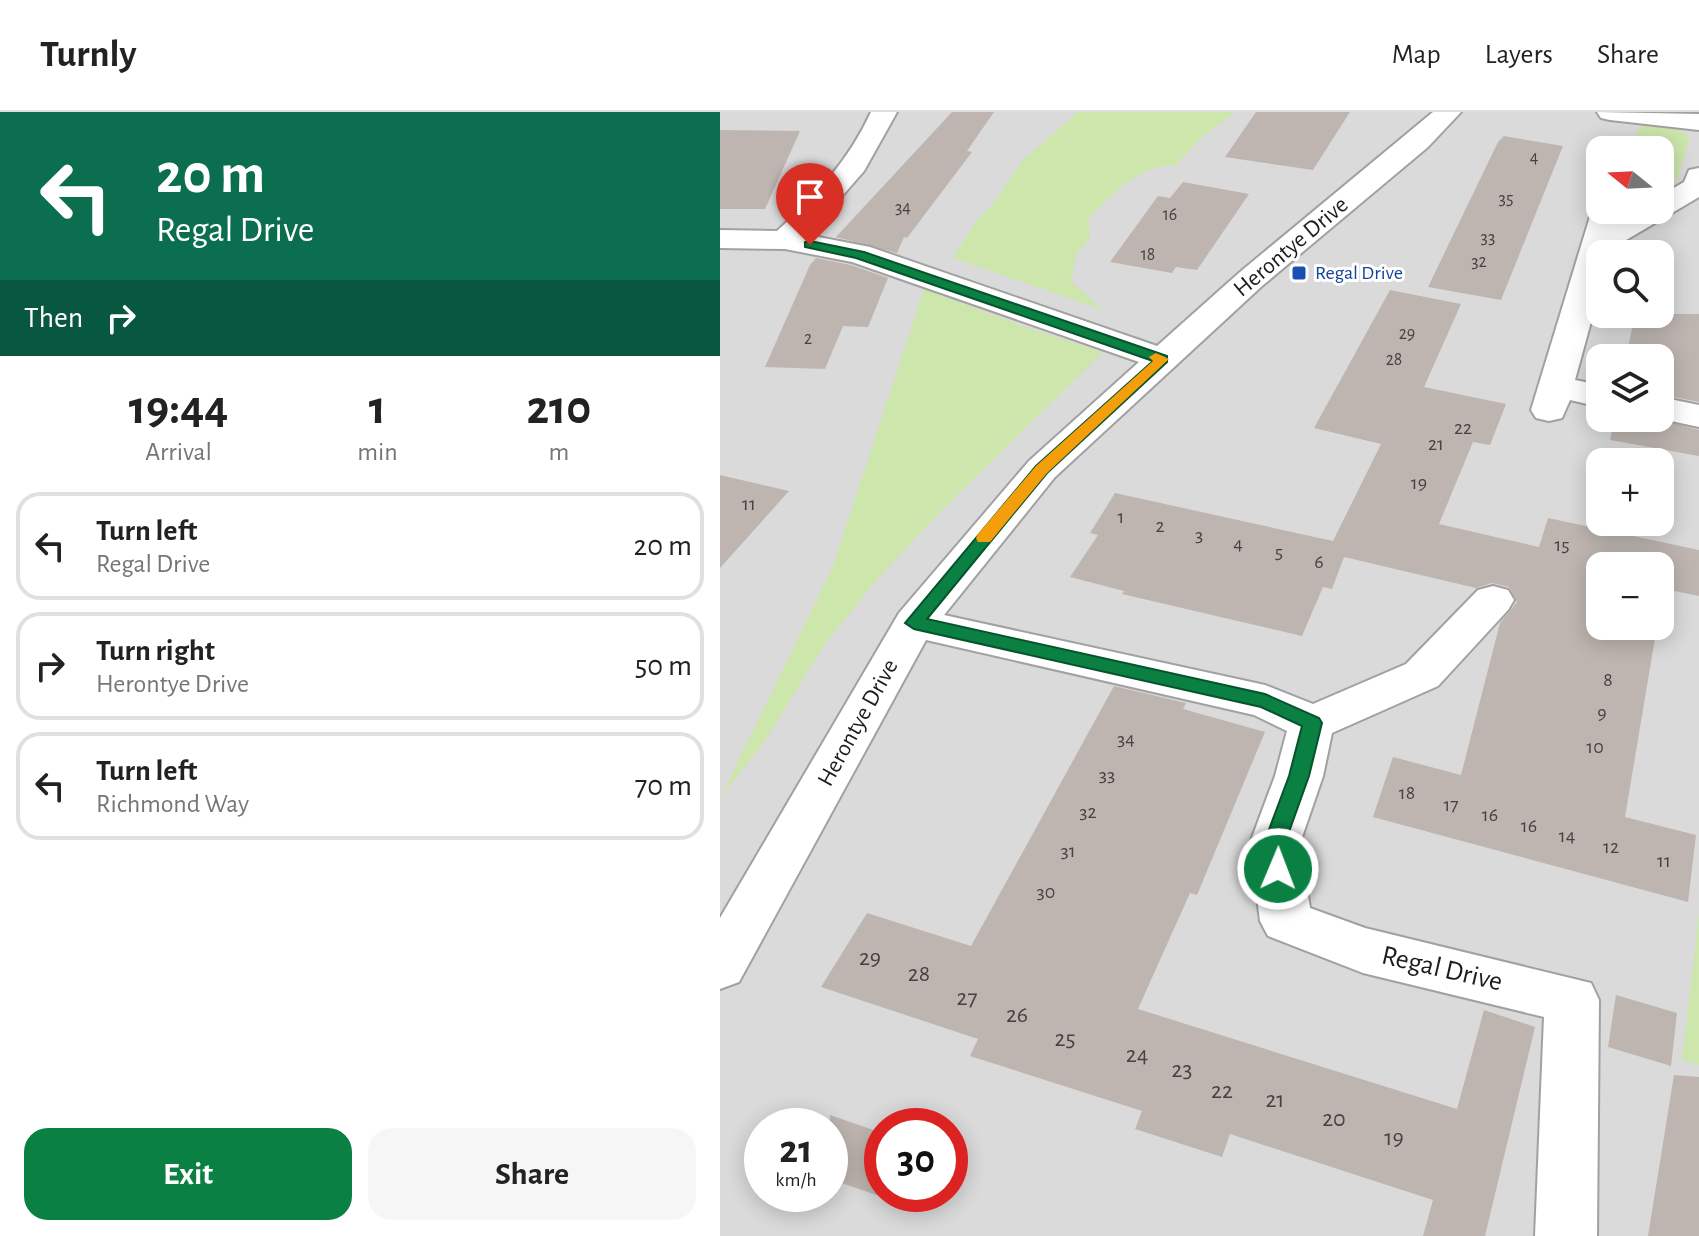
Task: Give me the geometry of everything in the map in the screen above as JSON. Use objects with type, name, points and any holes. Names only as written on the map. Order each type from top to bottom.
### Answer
[{"type":"street","points":[[785,240],[826,203],[855,162],[884,112]]},
{"type":"street","name":"Herontye Drive","points":[[720,966],[914,623],[1042,469],[1251,279],[1418,141],[1448,112]]},
{"type":"street","points":[[1623,122],[1699,122]]},
{"type":"street","points":[[1674,200],[1698,186],[1699,176]]},
{"type":"street","points":[[1605,240],[1632,224]]},
{"type":"street","points":[[720,239],[785,240],[859,254],[1162,359]]},
{"type":"street","points":[[1586,284],[1552,399],[1586,397]]},
{"type":"street","points":[[1674,411],[1699,416]]},
{"type":"street","points":[[914,623],[1265,701],[1312,723],[1422,675],[1493,600]]},
{"type":"street","name":"Regal Drive","points":[[1312,723],[1299,776],[1275,843],[1286,921],[1363,950],[1572,1000],[1566,1236]]},
{"type":"shaded area","points":[[720,112],[1699,112],[1699,1236],[720,1236]]},
{"type":"green space","points":[[1078,112],[1235,112],[1202,137],[1175,166],[1162,166],[1138,175],[1116,191],[1088,219],[1090,239],[1076,254],[1071,281],[1103,310],[953,258],[976,221],[993,204],[1022,161]]},
{"type":"green space","points":[[1649,124],[1677,126],[1690,138],[1674,184],[1674,136],[1636,136],[1639,128]]},
{"type":"green space","points":[[924,289],[1103,352],[941,511],[878,578],[825,644],[767,738],[721,797],[833,566]]},
{"type":"green space","points":[[1699,914],[1699,1065],[1682,1060]]},
{"type":"building","points":[[952,112],[994,112],[967,151],[972,152],[907,238],[904,237],[897,253],[836,237]]},
{"type":"building","points":[[1256,112],[1350,112],[1313,170],[1225,157]]},
{"type":"building","points":[[720,130],[800,131],[765,209],[720,209]]},
{"type":"building","points":[[1504,136],[1563,146],[1501,300],[1428,287],[1498,142]]},
{"type":"building","points":[[1183,182],[1249,194],[1197,270],[1176,267],[1172,273],[1110,262],[1158,196],[1170,198]]},
{"type":"building","points":[[816,258],[851,265],[888,278],[868,327],[843,326],[825,369],[765,367],[810,265]]},
{"type":"building","points":[[1390,290],[1461,304],[1424,387],[1506,404],[1490,445],[1473,442],[1439,524],[1539,547],[1548,518],[1586,526],[1586,536],[1633,536],[1699,550],[1699,596],[1674,591],[1674,552],[1586,552],[1586,640],[1655,640],[1625,817],[1696,835],[1688,902],[1373,817],[1393,757],[1461,775],[1500,623],[1517,602],[1509,587],[1492,583],[1476,588],[1344,557],[1332,589],[1323,587],[1302,636],[1122,594],[1124,591],[1070,577],[1098,535],[1090,533],[1115,493],[1333,541],[1381,444],[1314,428]]},
{"type":"building","points":[[1674,314],[1699,314],[1699,402],[1674,397],[1674,344],[1629,344],[1632,328],[1674,328]]},
{"type":"building","points":[[1674,423],[1699,430],[1699,456],[1674,452],[1674,448],[1654,448],[1610,440],[1612,432],[1674,432]]},
{"type":"building","points":[[720,475],[789,491],[720,568]]},
{"type":"building","points":[[1114,686],[1186,703],[1183,709],[1265,732],[1197,895],[1190,893],[1138,1009],[1457,1109],[1484,1010],[1535,1027],[1485,1236],[1423,1236],[1433,1200],[1230,1134],[1222,1157],[1135,1129],[1142,1111],[970,1056],[978,1039],[821,987],[867,913],[971,946]]},
{"type":"building","points":[[1616,995],[1677,1013],[1671,1066],[1608,1047]]},
{"type":"building","points":[[1674,1075],[1699,1077],[1699,1236],[1648,1236]]},
{"type":"building","points":[[848,1121],[864,1127],[864,1191],[848,1185]]},
{"type":"slow traffic","points":[[984,538],[1042,469],[1162,359],[1156,357]]},
{"type":"place","name":"Regal Drive","points":[[1299,273]]},
{"type":"route","points":[[810,245],[859,254],[1162,359],[1042,469],[914,623],[1265,701],[1312,723],[1299,776],[1275,843],[1278,869]]}]
